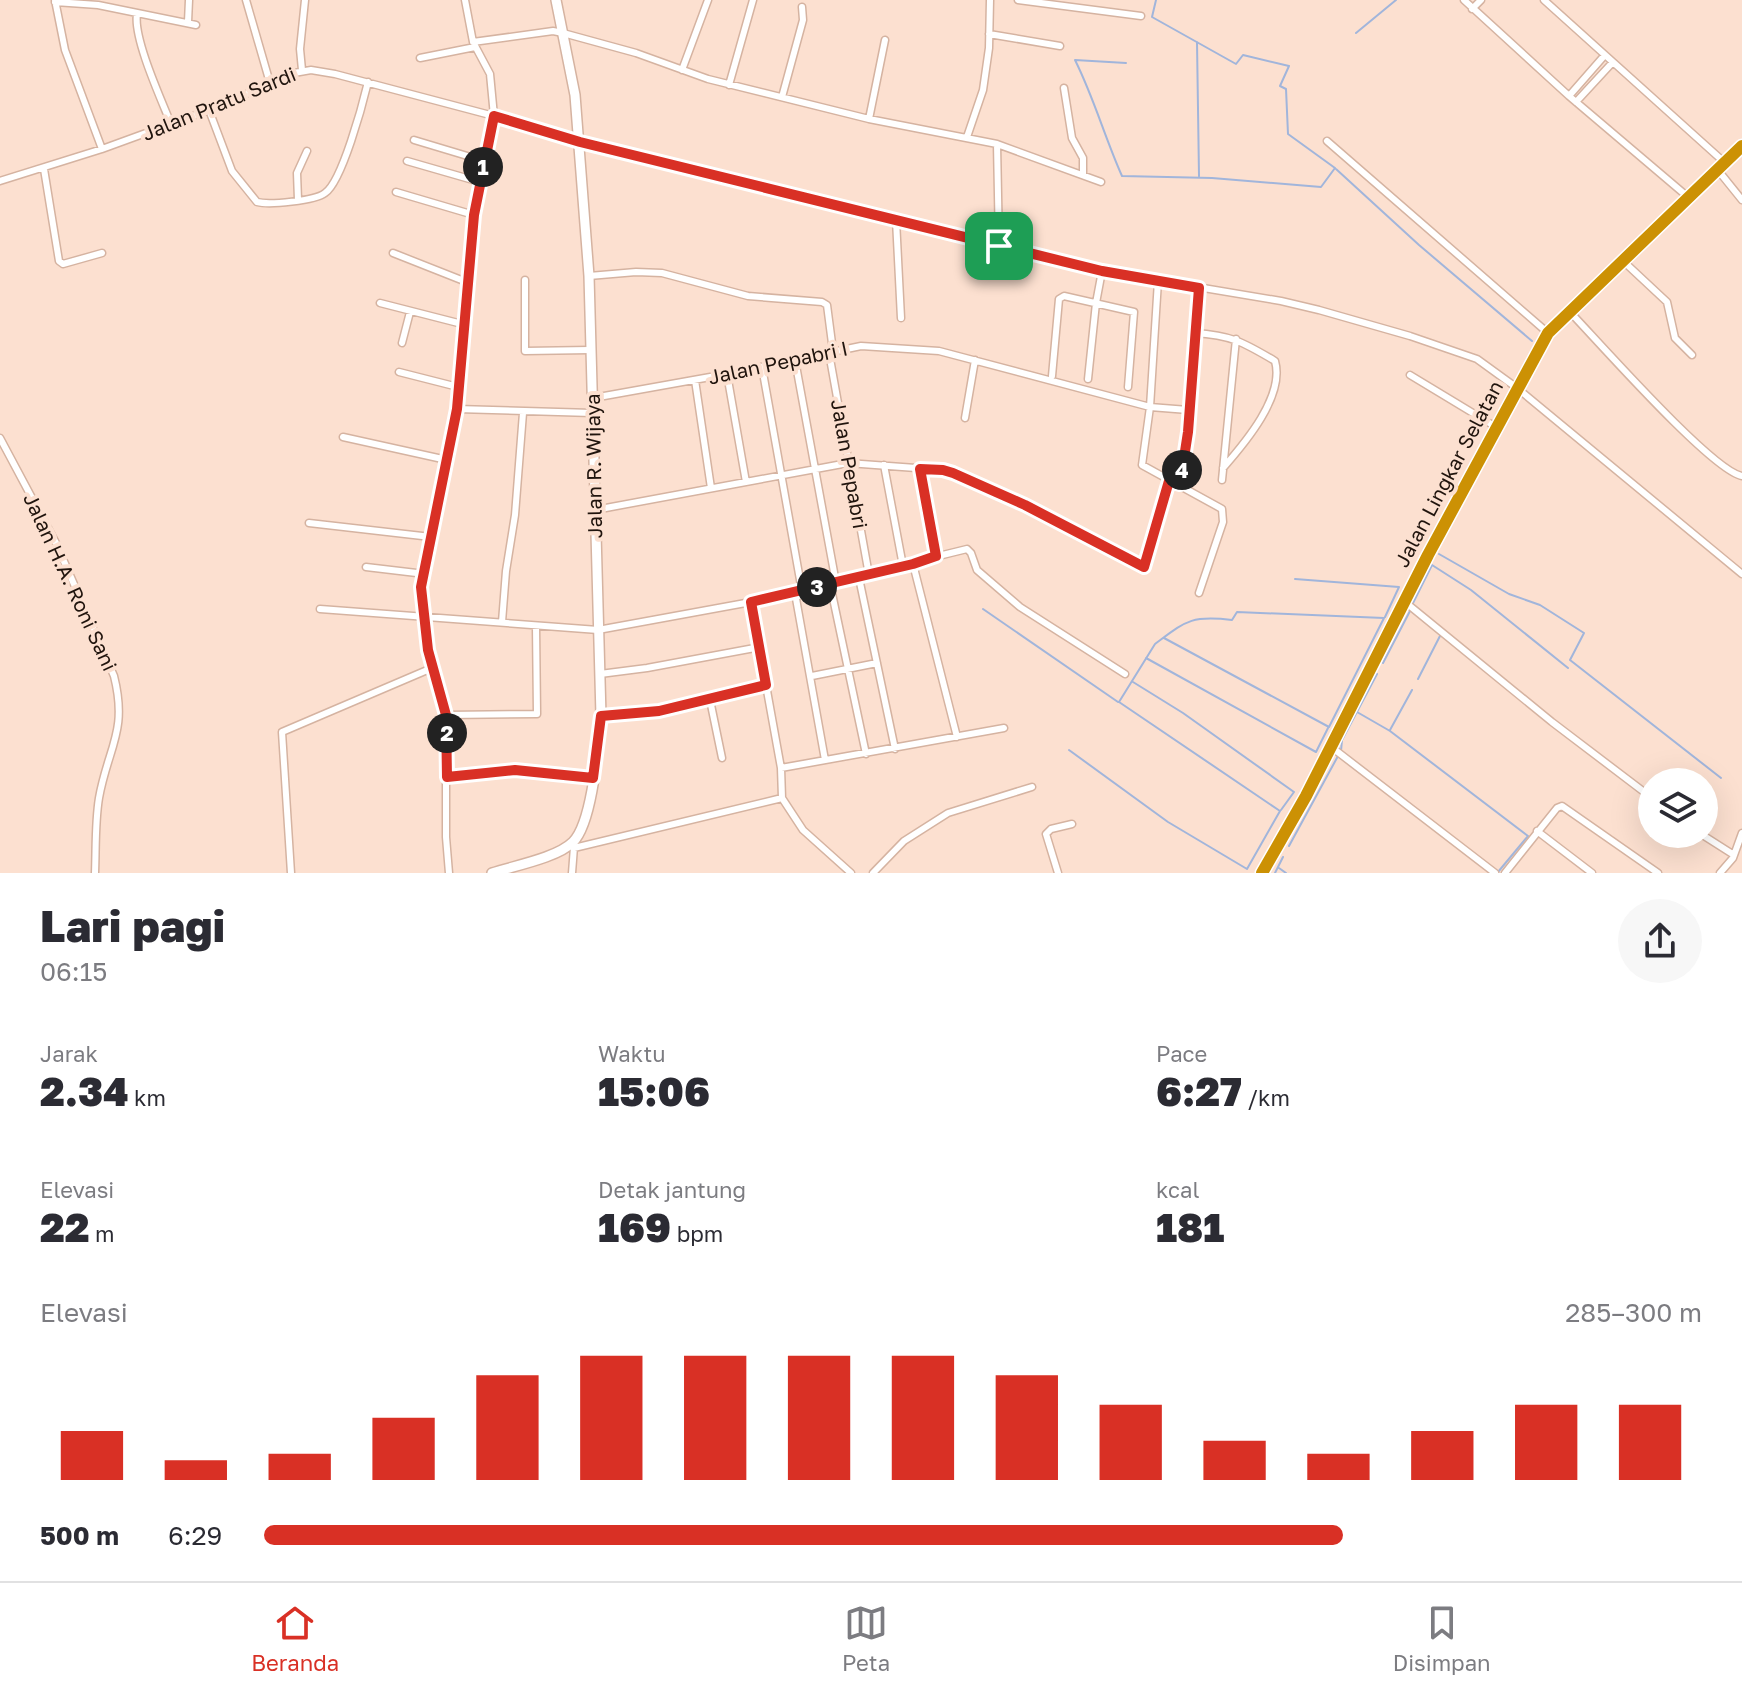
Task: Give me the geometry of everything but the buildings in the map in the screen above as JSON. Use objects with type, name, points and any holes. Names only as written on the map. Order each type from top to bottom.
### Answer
[{"type":"highway","name":"Jalan Lingkar Selatan","points":[[1262,873],[1306,796],[1496,427],[1548,333],[1742,146]]},
{"type":"street","points":[[188,22],[189,0]]},
{"type":"street","points":[[246,0],[270,83]]},
{"type":"street","points":[[302,70],[300,49],[305,0]]},
{"type":"street","points":[[449,873],[446,715],[432,668],[421,587],[457,409],[474,215],[494,116],[489,70],[474,44],[465,0]]},
{"type":"street","name":"Jalan R. Wijaya","points":[[556,0],[575,95],[589,276],[601,716],[593,778],[580,831],[573,846]]},
{"type":"street","points":[[682,70],[708,0]]},
{"type":"street","points":[[729,85],[753,0]]},
{"type":"street","points":[[967,137],[983,90],[990,0]]},
{"type":"street","points":[[1018,0],[1141,16]]},
{"type":"street","points":[[1464,0],[1569,96],[1688,197]]},
{"type":"street","points":[[1472,9],[1481,0]]},
{"type":"street","points":[[1544,0],[1721,165],[1742,200]]},
{"type":"street","points":[[102,149],[65,50],[55,1],[98,5],[196,25]]},
{"type":"street","points":[[782,97],[803,20],[802,7]]},
{"type":"street","points":[[137,14],[136,23],[171,124]]},
{"type":"street","points":[[420,58],[474,44],[553,31],[636,53],[729,85],[869,119],[997,144],[1101,182]]},
{"type":"street","points":[[989,34],[1060,46]]},
{"type":"street","points":[[869,119],[885,40]]},
{"type":"street","points":[[1569,96],[1604,56]]},
{"type":"street","points":[[1576,102],[1612,63]]},
{"type":"street","name":"Jalan Pratu Sardi","points":[[0,181],[44,169],[171,124],[302,70],[368,82],[580,142],[1102,271],[1281,301],[1410,336],[1477,359],[1517,388],[1742,574]]},
{"type":"street","points":[[209,110],[232,171],[254,200],[261,204],[321,196],[333,184],[360,116],[368,82]]},
{"type":"street","points":[[1064,88],[1072,138],[1083,158],[1083,174]]},
{"type":"street","points":[[414,140],[484,161]]},
{"type":"street","points":[[1327,141],[1548,333]]},
{"type":"street","points":[[997,144],[999,246]]},
{"type":"street","points":[[298,200],[297,173],[307,151]]},
{"type":"street","points":[[407,161],[480,182]]},
{"type":"street","points":[[44,169],[59,261],[63,264],[102,253]]},
{"type":"street","points":[[396,192],[474,215]]},
{"type":"street","points":[[896,220],[901,318]]},
{"type":"street","points":[[393,253],[469,283]]},
{"type":"street","points":[[1622,260],[1667,302],[1675,338],[1692,355]]},
{"type":"street","points":[[1088,379],[1102,271]]},
{"type":"street","name":"Jalan Pepabri","points":[[589,276],[662,273],[748,296],[822,302],[827,305],[848,463],[869,575]]},
{"type":"street","points":[[525,280],[525,351],[590,350]]},
{"type":"street","points":[[1158,281],[1150,407],[1142,465],[1222,509],[1224,514],[1199,593]]},
{"type":"street","points":[[1180,484],[1188,432],[1199,288]]},
{"type":"street","points":[[1052,376],[1059,298],[1064,296],[1134,312],[1128,387]]},
{"type":"street","points":[[380,303],[466,325]]},
{"type":"street","points":[[1569,311],[1683,431],[1726,468],[1742,476]]},
{"type":"street","points":[[402,343],[410,312]]},
{"type":"street","points":[[1194,333],[1236,339],[1275,361],[1275,387],[1253,431],[1223,468]]},
{"type":"street","points":[[1222,480],[1236,339]]},
{"type":"street","name":"Jalan Pepabri I","points":[[593,398],[861,346],[924,348],[1150,407],[1188,410]]},
{"type":"street","points":[[795,360],[848,668],[866,754]]},
{"type":"street","points":[[965,418],[975,360]]},
{"type":"street","points":[[762,367],[825,760]]},
{"type":"street","points":[[399,372],[458,387]]},
{"type":"street","points":[[727,374],[746,482]]},
{"type":"street","points":[[1410,375],[1496,427]]},
{"type":"street","points":[[695,380],[711,488]]},
{"type":"street","points":[[457,409],[592,413]]},
{"type":"street","points":[[502,622],[523,413]]},
{"type":"street","points":[[343,437],[447,460]]},
{"type":"street","name":"Jalan H.A. Roni Sani","points":[[0,438],[56,543],[114,676],[118,693],[121,708],[117,738],[99,799],[95,873]]},
{"type":"street","points":[[595,510],[848,463],[943,470],[1025,505],[1144,567],[1169,481]]},
{"type":"street","points":[[884,465],[903,566]]},
{"type":"street","points":[[920,469],[936,556]]},
{"type":"street","points":[[309,523],[431,537]]},
{"type":"street","points":[[320,609],[598,630],[799,592],[969,550],[977,570],[1020,607],[1125,674]]},
{"type":"street","points":[[913,564],[957,737]]},
{"type":"street","points":[[366,567],[425,574]]},
{"type":"street","points":[[859,578],[895,749]]},
{"type":"street","points":[[751,602],[781,768],[782,798],[803,830],[851,873]]},
{"type":"street","points":[[1405,602],[1638,787]]},
{"type":"street","points":[[446,715],[536,715],[536,626]]},
{"type":"street","points":[[600,674],[760,647]]},
{"type":"street","points":[[812,676],[877,663]]},
{"type":"street","points":[[291,873],[282,734],[286,728],[432,668]]},
{"type":"street","points":[[601,716],[659,711],[766,685]]},
{"type":"street","points":[[710,700],[722,758]]},
{"type":"street","points":[[781,768],[1004,728]]},
{"type":"street","points":[[1330,746],[1495,873]]},
{"type":"street","points":[[447,777],[515,770],[593,778]]},
{"type":"street","points":[[873,873],[904,841],[948,813],[1032,787]]},
{"type":"street","points":[[492,873],[573,846],[782,798]]},
{"type":"street","points":[[1505,873],[1537,831],[1562,806],[1658,873]]},
{"type":"street","points":[[1058,873],[1046,834],[1051,829],[1072,824]]},
{"type":"street","points":[[1537,831],[1592,873]]},
{"type":"street","points":[[1720,873],[1734,855],[1742,833]]},
{"type":"street","points":[[1718,845],[1734,855]]},
{"type":"street","points":[[572,873],[573,846]]},
{"type":"waterway","points":[[1126,63],[1075,60],[1122,176],[1212,178],[1321,187],[1335,168],[1288,134],[1286,89],[1280,86],[1289,66],[1243,55],[1236,64],[1152,17],[1156,0]]},
{"type":"waterway","points":[[1356,33],[1396,0]]},
{"type":"waterway","points":[[1197,42],[1199,176]]},
{"type":"waterway","points":[[1336,169],[1532,341]]},
{"type":"waterway","points":[[1439,554],[1509,594],[1540,605],[1584,633],[1570,660],[1721,778]]},
{"type":"waterway","points":[[1412,605],[1432,565],[1471,590],[1568,668]]},
{"type":"waterway","points":[[1295,579],[1399,587],[1385,617]]},
{"type":"waterway","points":[[983,609],[1118,702]]},
{"type":"waterway","points":[[1410,610],[1425,622]]},
{"type":"waterway","points":[[1383,663],[1410,611]]},
{"type":"waterway","points":[[1069,750],[1168,822],[1247,869],[1280,811],[1119,702],[1155,644],[1174,630],[1198,619],[1232,620],[1237,612],[1384,618],[1329,727],[1164,638]]},
{"type":"waterway","points":[[1418,679],[1441,634]]},
{"type":"waterway","points":[[1146,658],[1316,752],[1328,728]]},
{"type":"waterway","points":[[1341,751],[1342,740],[1377,674]]},
{"type":"waterway","points":[[1133,682],[1183,713],[1294,792],[1281,810]]},
{"type":"waterway","points":[[1390,730],[1412,690]]},
{"type":"waterway","points":[[1357,712],[1390,731],[1528,836],[1498,872]]},
{"type":"waterway","points":[[1289,846],[1338,756]]},
{"type":"waterway","points":[[1275,873],[1283,857]]},
{"type":"waterway","points":[[1279,868],[1286,873]]},
{"type":"route","points":[[494,116],[580,142],[999,246],[1102,271],[1199,288],[1188,432],[1180,484],[1169,481],[1144,567],[1025,505],[953,473],[920,469],[936,556],[859,578],[751,602],[766,685],[659,711],[601,716],[593,778],[515,770],[447,777],[446,715],[428,650],[421,587],[457,409],[474,215],[494,116]]}]
